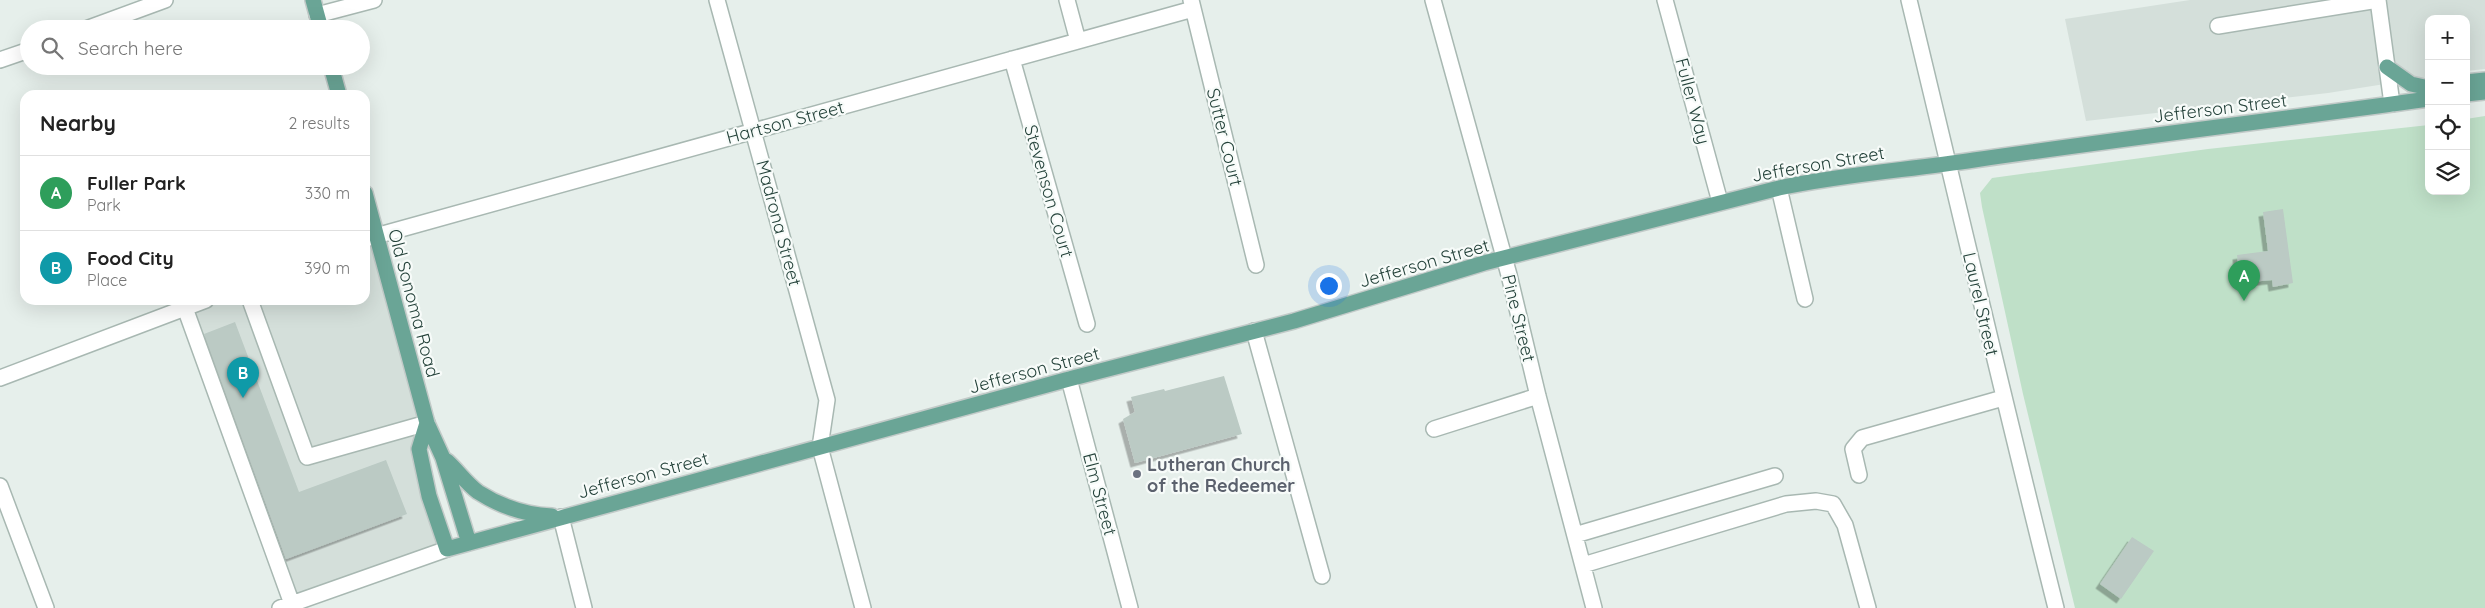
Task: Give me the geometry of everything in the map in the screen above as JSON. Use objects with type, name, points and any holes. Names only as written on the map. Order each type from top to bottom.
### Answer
[{"type":"main road","points":[[313,0],[318,20]]},
{"type":"main road","points":[[2387,67],[2411,84],[2425,87]]},
{"type":"main road","points":[[333,75],[337,90]]},
{"type":"main road","points":[[2470,82],[2485,80]]},
{"type":"main road","points":[[2470,94],[2485,92]]},
{"type":"main road","name":"Jefferson Street","points":[[447,550],[561,517],[1069,379],[1254,331],[1504,259],[1779,188],[1826,178],[1949,164],[2092,142],[2425,100]]},
{"type":"main road","name":"Old Sonoma Road","points":[[371,237],[427,423],[444,458],[469,543]]},
{"type":"main road","points":[[427,423],[419,449],[429,496],[447,550]]},
{"type":"main road","points":[[444,458],[478,491],[494,500],[538,516],[561,517]]},
{"type":"street","points":[[111,20],[165,0]]},
{"type":"street","points":[[324,20],[374,0]]},
{"type":"street","name":"Madrona Street","points":[[717,0],[827,400],[820,447]]},
{"type":"street","points":[[1067,0],[1078,41]]},
{"type":"street","name":"Pine Street","points":[[1433,0],[1504,259],[1594,608]]},
{"type":"street","name":"Fuller Way","points":[[1665,0],[1720,202]]},
{"type":"street","name":"Laurel Street","points":[[1909,0],[2003,398],[2056,608]]},
{"type":"street","points":[[2218,26],[2378,0],[2392,104]]},
{"type":"street","name":"Hartson Street","points":[[371,237],[1078,41],[1192,4]]},
{"type":"street","name":"Sutter Court","points":[[1192,4],[1256,264]]},
{"type":"street","points":[[0,60],[20,53]]},
{"type":"street","name":"Stevenson Court","points":[[1012,59],[1087,324]]},
{"type":"street","points":[[1779,188],[1805,299]]},
{"type":"street","points":[[0,378],[193,305]]},
{"type":"street","points":[[252,305],[307,457],[427,423]]},
{"type":"street","points":[[185,308],[286,606],[318,602],[447,550]]},
{"type":"street","points":[[1254,331],[1322,576]]},
{"type":"street","name":"Elm Street","points":[[1069,379],[1130,608]]},
{"type":"street","points":[[1434,429],[1538,396]]},
{"type":"street","points":[[1859,475],[1853,449],[1862,438],[2003,398]]},
{"type":"street","points":[[820,447],[863,608]]},
{"type":"street","points":[[1575,535],[1775,476]]},
{"type":"street","points":[[0,486],[46,608]]},
{"type":"street","points":[[1583,565],[1786,504],[1816,501],[1833,504],[1845,525],[1868,608]]},
{"type":"street","points":[[561,517],[584,608]]},
{"type":"shaded area","points":[[2190,0],[2485,0],[2485,69],[2470,71],[2470,15],[2425,15],[2425,78],[2328,93],[2086,121],[2065,19]]},
{"type":"shaded area","points":[[376,235],[427,423],[419,449],[447,549],[292,604],[185,308],[193,305],[370,305],[370,237]]},
{"type":"green space","points":[[2485,116],[2485,608],[2075,608],[2023,394],[1982,207],[1980,193],[1992,178],[2208,149],[2425,125],[2425,195],[2470,195],[2470,118]]},
{"type":"building","points":[[2283,209],[2293,283],[2273,287],[2272,280],[2240,283],[2237,255],[2268,251],[2263,212]]},
{"type":"building","points":[[235,322],[299,492],[386,460],[407,514],[286,559],[204,334]]},
{"type":"building","points":[[1224,376],[1242,434],[1135,463],[1123,419],[1135,412],[1131,397],[1164,389],[1165,391]]},
{"type":"building","points":[[2132,537],[2154,551],[2121,599],[2100,584]]},
{"type":"place","name":"Fuller Park","points":[[2244,301]]},
{"type":"place","name":"Food City","points":[[243,398]]},
{"type":"place","name":"Lutheran Church of the Redeemer","points":[[1137,474]]}]
